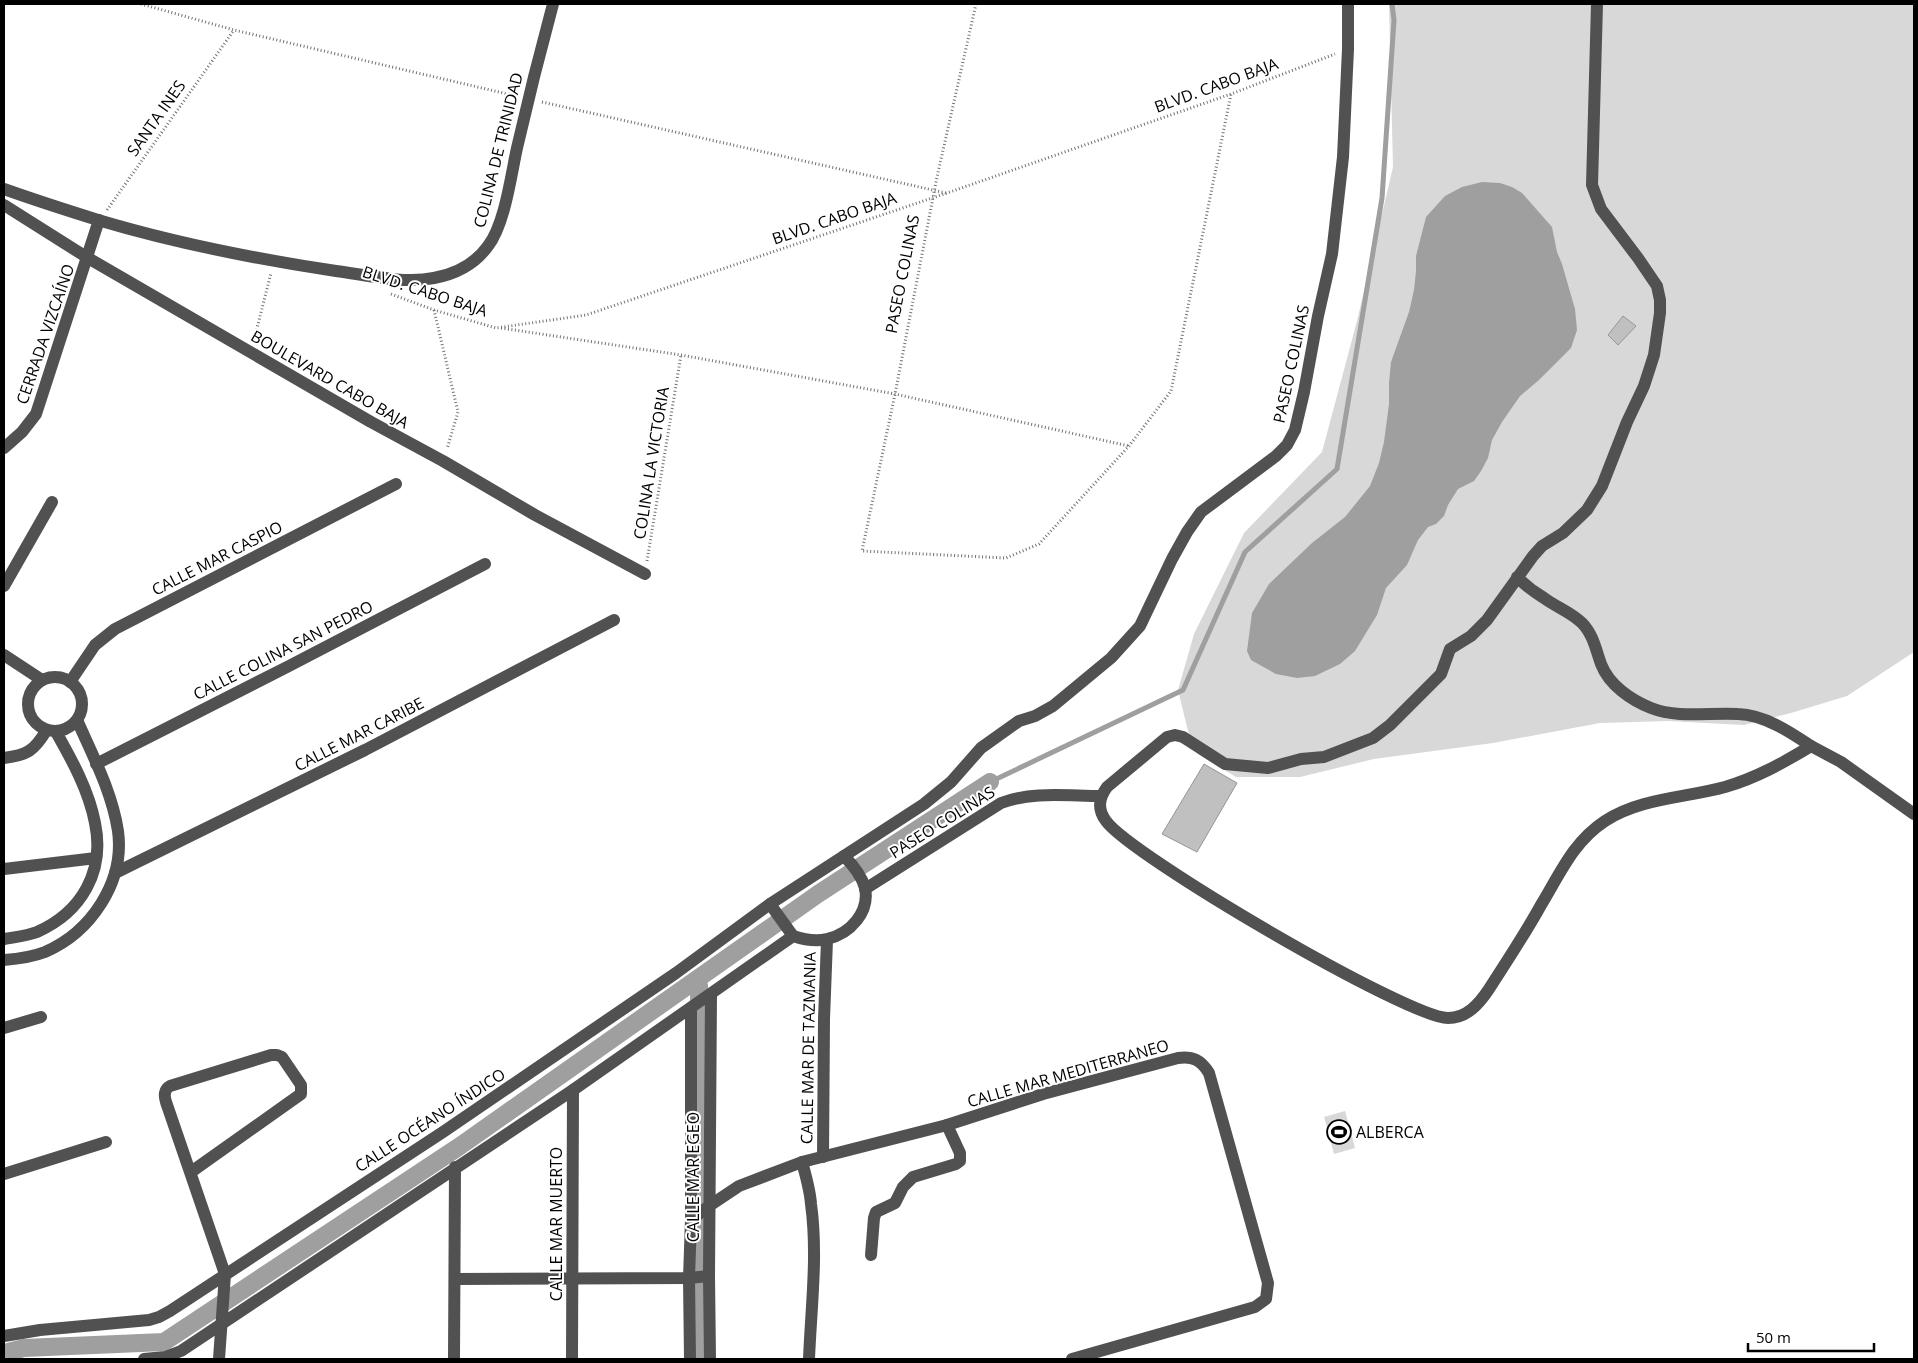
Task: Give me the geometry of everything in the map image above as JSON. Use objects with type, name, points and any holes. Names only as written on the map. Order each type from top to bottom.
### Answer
[{"type":"street","name":"COLINA DE TRINIDAD","points":[[274,260],[403,279],[433,278],[454,273],[468,266],[489,244],[500,222],[528,99],[553,4]]},
{"type":"street","name":"PASEO COLINAS","points":[[847,859],[924,804],[951,782],[981,748],[1019,721],[1035,716],[1053,706],[1111,658],[1140,626],[1172,559],[1201,512],[1287,446],[1295,430],[1304,392],[1332,254],[1344,157],[1348,4]]},
{"type":"street","points":[[1597,4],[1592,185],[1601,209],[1638,258],[1656,286],[1660,300],[1658,330],[1649,373],[1595,499],[1587,510],[1573,523],[1542,546],[1517,577],[1487,620],[1472,636],[1450,648],[1441,674],[1390,725],[1373,738],[1324,757],[1268,768],[1225,764],[1183,737],[1175,735],[1167,737],[1107,787],[1101,796],[1101,813],[1106,822],[1116,832],[1157,864],[1336,969],[1421,1012],[1436,1017],[1460,1017],[1471,1011],[1482,1000],[1542,904],[1571,852],[1579,842],[1598,826],[1621,812],[1644,804],[1724,787],[1751,778],[1785,762],[1810,746]]},
{"type":"street","points":[[4,189],[99,220],[210,248],[274,260]]},
{"type":"street","name":"BOULEVARD CABO BAJA","points":[[4,205],[88,258],[371,422],[443,461],[535,515],[645,574]]},
{"type":"street","name":"CERRADA VIZCAÍNO","points":[[4,448],[22,432],[36,414],[99,220]]},
{"type":"street","name":"CALLE MAR CASPIO","points":[[70,682],[95,645],[115,629],[396,484]]},
{"type":"street","points":[[4,586],[52,502]]},
{"type":"street","name":"CALLE COLINA SAN PEDRO","points":[[96,764],[290,666],[485,564]]},
{"type":"street","points":[[1517,577],[1544,599],[1567,611],[1584,624],[1592,637],[1602,666],[1609,678],[1618,688],[1649,707],[1662,712],[1687,714],[1740,714],[1753,716],[1771,723],[1841,762],[1914,814]]},
{"type":"street","name":"CALLE MAR CARIBE","points":[[115,873],[365,750],[614,620]]},
{"type":"street","points":[[4,655],[42,680]]},
{"type":"street","points":[[4,758],[19,756],[32,750],[51,731],[68,728],[77,720],[82,710],[82,700],[78,690],[70,682],[61,678],[51,677],[42,680],[32,689],[27,700],[29,713],[35,724],[51,731],[74,765],[91,808],[96,832],[96,858],[90,883],[73,908],[48,926],[36,933],[4,939]]},
{"type":"street","points":[[4,960],[42,953],[61,945],[73,936],[96,912],[107,894],[115,873],[118,847],[117,825],[106,787],[77,720]]},
{"type":"street","name":"PASEO COLINAS","points":[[863,883],[1001,803],[1020,797],[1032,796],[1101,796]]},
{"type":"street","points":[[4,869],[96,858]]},
{"type":"street","points":[[770,904],[790,932],[806,940],[827,940],[836,937],[849,929],[857,921],[865,903],[863,883],[847,859]]},
{"type":"street","name":"CALLE OCÉANO ÍNDICO","points":[[4,1336],[40,1330],[149,1320],[160,1317],[225,1277],[555,1056],[676,973],[770,904],[847,859]]},
{"type":"street","points":[[144,1359],[174,1354],[334,1249],[573,1090],[710,995],[790,932]]},
{"type":"street","name":"CALLE MAR DE TAZMANIA","points":[[823,1157],[824,1019],[827,940]]},
{"type":"street","name":"CALLE MAR EGEO","points":[[710,995],[708,1276],[710,1359]]},
{"type":"street","name":"CALLE MAR EGEO","points":[[690,1359],[691,1008]]},
{"type":"street","points":[[4,1028],[41,1017]]},
{"type":"street","points":[[191,1172],[301,1094],[301,1085],[282,1057],[277,1055],[271,1056],[170,1086],[166,1090],[166,1102],[225,1277],[219,1359]]},
{"type":"street","name":"CALLE MAR MEDITERRANEO","points":[[691,1219],[739,1186],[802,1162],[947,1125],[1043,1094],[1178,1058],[1190,1058],[1201,1062],[1209,1073],[1268,1283],[1266,1299],[1255,1308],[1072,1359]]},
{"type":"street","name":"CALLE MAR MUERTO","points":[[572,1359],[573,1090]]},
{"type":"street","points":[[871,1255],[876,1212],[895,1203],[903,1187],[913,1177],[956,1164],[960,1161],[960,1153],[947,1125]]},
{"type":"street","points":[[4,1174],[106,1142]]},
{"type":"street","points":[[802,1162],[809,1190],[813,1224],[814,1254],[809,1359]]},
{"type":"street","points":[[454,1359],[455,1167]]},
{"type":"street","points":[[454,1279],[689,1278],[708,1276]]},
{"type":"path","name":"PASEO COLINAS","points":[[976,4],[933,198],[862,552],[1006,558],[1039,544],[1129,446]]},
{"type":"path","name":"SANTA INES","points":[[99,220],[234,30]]},
{"type":"path","name":"BLVD. CABO BAJA","points":[[390,294],[434,310],[496,328],[586,315],[933,198],[1232,94],[1348,49]]},
{"type":"path","points":[[496,328],[681,355],[895,394],[1129,446],[1170,391],[1232,94]]},
{"type":"path","points":[[251,352],[274,260]]},
{"type":"path","points":[[434,310],[458,412],[443,461]]},
{"type":"path","name":"COLINA LA VICTORIA","points":[[645,574],[681,355]]},
{"type":"shaded area","points":[[1389,4],[1914,4],[1914,652],[1847,696],[1744,725],[1668,721],[1600,723],[1493,743],[1374,759],[1300,777],[1236,777],[1198,754],[1188,731],[1178,690],[1194,634],[1244,533],[1322,452],[1357,321],[1393,167]]},
{"type":"shaded area","points":[[1482,182],[1500,183],[1522,193],[1552,227],[1557,252],[1575,309],[1577,330],[1571,348],[1520,396],[1492,440],[1488,458],[1481,471],[1474,481],[1458,489],[1448,505],[1444,516],[1436,524],[1428,527],[1418,540],[1407,565],[1386,588],[1377,615],[1355,651],[1340,664],[1315,676],[1297,678],[1276,674],[1251,660],[1247,651],[1252,613],[1269,584],[1312,543],[1345,517],[1370,486],[1379,463],[1384,442],[1389,404],[1391,362],[1409,312],[1414,290],[1416,256],[1426,217],[1445,196],[1462,187]]},
{"type":"shaded area","name":"ALBERCA","points":[[1345,1111],[1355,1148],[1334,1154],[1324,1117]]},
{"type":"building","points":[[1623,316],[1636,326],[1618,345],[1608,335]]},
{"type":"building","points":[[1204,764],[1237,783],[1197,852],[1162,834]]},
{"type":"waterway","points":[[990,782],[1183,690],[1245,552],[1337,469],[1382,198],[1394,20],[1392,4]]},
{"type":"waterway","points":[[4,1353],[24,1348],[164,1342],[460,1146],[818,894],[990,782]]},
{"type":"waterway","points":[[699,985],[702,1359]]},
{"type":"place","name":"ALBERCA","points":[[1339,1132]]}]
